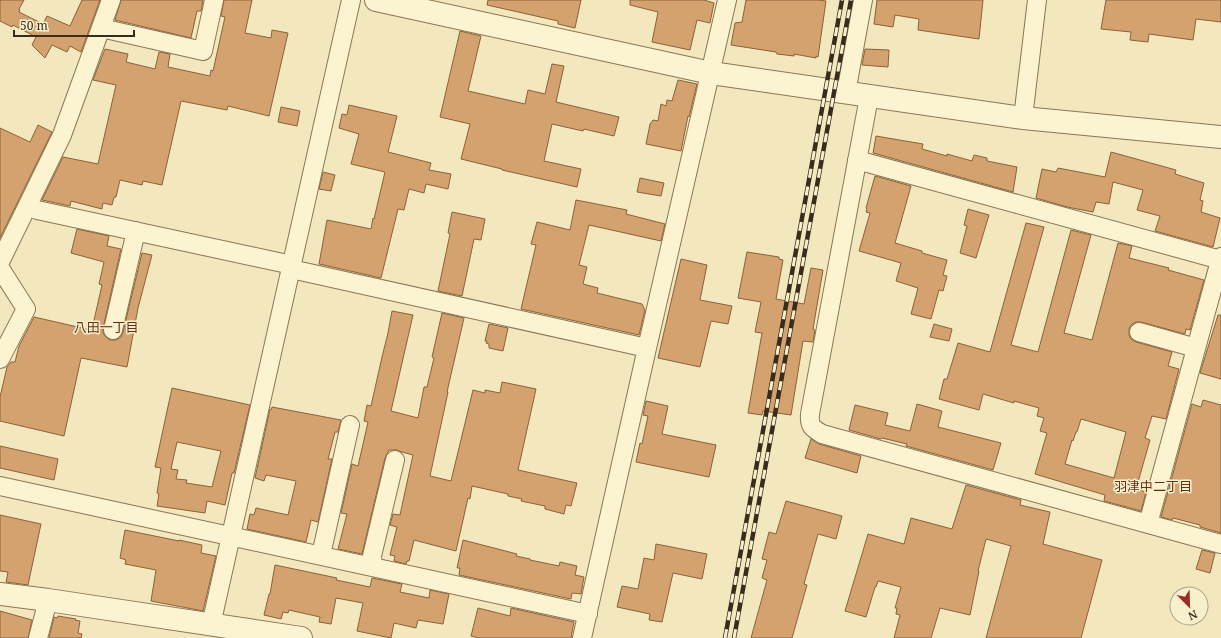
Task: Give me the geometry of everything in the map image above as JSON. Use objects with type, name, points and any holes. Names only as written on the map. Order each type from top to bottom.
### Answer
[{"type":"street","points":[[0,262],[62,135],[111,0]]},
{"type":"street","points":[[101,28],[202,51],[214,0]]},
{"type":"street","points":[[211,625],[351,0]]},
{"type":"street","points":[[376,0],[711,73],[1023,118],[1221,137]]},
{"type":"street","points":[[582,638],[727,0]]},
{"type":"street","points":[[846,93],[863,0]]},
{"type":"street","points":[[1023,118],[1037,0]]},
{"type":"street","points":[[869,97],[810,414],[811,425],[815,430],[822,434],[1221,544]]},
{"type":"street","points":[[857,160],[1221,259],[1148,524]]},
{"type":"street","points":[[37,210],[136,231],[647,348]]},
{"type":"street","points":[[113,330],[136,231]]},
{"type":"street","points":[[0,268],[26,309],[0,359]]},
{"type":"street","points":[[1139,332],[1196,348]]},
{"type":"street","points":[[321,555],[350,425]]},
{"type":"street","points":[[372,566],[372,556],[395,460]]},
{"type":"street","points":[[0,486],[220,534],[232,535],[588,614]]},
{"type":"street","points":[[0,594],[211,625],[234,633],[301,638]]},
{"type":"street","points":[[38,638],[48,600]]},
{"type":"building","points":[[0,0],[24,0],[19,12],[43,24],[47,16],[70,26],[82,0],[100,0],[81,52],[70,46],[67,52],[52,45],[45,58],[32,45],[36,37],[13,25],[12,27],[0,21]]},
{"type":"building","points":[[121,0],[203,0],[201,11],[197,11],[191,38],[115,20]]},
{"type":"building","points":[[224,0],[252,0],[245,33],[271,38],[272,30],[288,33],[269,116],[228,106],[227,110],[181,101],[162,185],[143,181],[142,185],[120,180],[116,197],[114,197],[112,205],[103,203],[102,209],[71,201],[70,206],[42,200],[63,157],[98,164],[116,85],[93,80],[105,49],[128,54],[126,62],[155,69],[159,52],[170,54],[168,67],[210,76],[211,70],[213,71],[225,17],[221,16]]},
{"type":"building","points":[[488,0],[581,0],[575,28],[558,24],[558,21],[487,5]]},
{"type":"building","points":[[630,0],[704,0],[714,3],[710,23],[697,20],[690,50],[652,42],[658,12],[630,5]]},
{"type":"building","points":[[746,0],[826,1],[818,57],[816,56],[816,58],[794,54],[794,56],[777,54],[776,52],[731,45],[735,23],[742,22]]},
{"type":"building","points":[[877,0],[983,0],[979,39],[918,30],[919,19],[895,15],[893,27],[874,24]]},
{"type":"building","points":[[1106,0],[1221,0],[1221,22],[1196,19],[1193,40],[1149,34],[1148,42],[1130,40],[1131,32],[1101,29]]},
{"type":"building","points":[[460,31],[481,36],[468,91],[525,104],[528,90],[545,94],[552,64],[564,66],[556,102],[619,117],[614,136],[552,124],[544,161],[581,169],[577,187],[461,159],[470,124],[440,117]]},
{"type":"building","points":[[865,49],[889,50],[888,67],[862,65]]},
{"type":"building","points":[[678,80],[697,84],[689,117],[688,116],[681,151],[646,144],[650,124],[653,120],[658,121],[661,104],[666,106],[667,100],[672,101]]},
{"type":"building","points":[[349,105],[397,116],[388,152],[431,163],[429,170],[451,174],[448,189],[426,184],[424,193],[409,189],[404,210],[398,209],[381,278],[319,264],[327,220],[371,229],[385,172],[351,164],[359,134],[339,128],[342,114],[347,115]]},
{"type":"building","points":[[281,107],[300,111],[297,126],[278,122]]},
{"type":"building","points":[[38,125],[52,132],[0,238],[0,128],[30,142]]},
{"type":"building","points":[[876,136],[923,144],[922,149],[947,156],[947,154],[972,161],[974,155],[987,158],[987,161],[1017,167],[1013,192],[873,153]]},
{"type":"building","points":[[1111,152],[1176,170],[1175,174],[1204,183],[1200,200],[1203,201],[1201,212],[1220,218],[1213,247],[1155,231],[1160,216],[1137,210],[1143,190],[1113,182],[1109,204],[1096,202],[1093,212],[1067,207],[1036,198],[1042,169],[1056,172],[1058,168],[1105,177]]},
{"type":"building","points":[[323,172],[335,175],[331,191],[319,189]]},
{"type":"building","points":[[875,176],[911,186],[895,243],[947,260],[943,275],[947,276],[943,291],[939,290],[931,319],[911,314],[918,288],[896,281],[901,263],[859,251],[870,213],[866,212],[866,208]]},
{"type":"building","points":[[640,178],[664,183],[661,196],[637,192]]},
{"type":"building","points":[[576,200],[627,210],[626,214],[665,224],[661,241],[589,225],[579,265],[587,267],[583,284],[598,288],[597,293],[642,304],[645,310],[639,335],[521,309],[536,245],[531,244],[537,222],[570,230]]},
{"type":"building","points":[[968,209],[989,215],[976,258],[960,253],[967,226],[964,225]]},
{"type":"building","points":[[452,212],[485,219],[481,240],[474,239],[462,296],[438,291],[450,234],[448,233]]},
{"type":"building","points":[[1026,223],[1044,227],[1011,345],[1038,352],[1071,230],[1091,235],[1064,333],[1092,340],[1118,243],[1132,246],[1129,258],[1169,268],[1168,270],[1204,280],[1190,330],[1186,329],[1185,334],[1141,322],[1132,324],[1129,329],[1131,339],[1136,342],[1172,352],[1168,366],[1179,369],[1166,419],[1152,416],[1145,438],[1150,440],[1136,489],[1146,492],[1141,511],[1104,501],[1105,495],[1035,474],[1047,433],[1040,431],[1044,418],[1037,416],[1039,408],[1014,401],[1014,403],[983,394],[979,410],[939,399],[944,379],[947,379],[958,343],[990,352]],"holes":[[[1081,419],[1126,432],[1114,478],[1065,464],[1072,440],[1073,441],[1077,432]]]},
{"type":"building","points":[[77,229],[109,236],[107,246],[121,249],[103,328],[103,333],[110,340],[116,340],[121,337],[123,332],[142,253],[152,255],[138,308],[127,367],[81,358],[64,436],[0,421],[0,397],[7,367],[11,362],[15,362],[19,346],[34,317],[92,329],[102,285],[99,284],[104,262],[71,253]]},
{"type":"building","points":[[747,252],[779,257],[779,259],[783,260],[776,299],[804,304],[811,268],[823,270],[813,329],[815,330],[813,342],[803,341],[791,415],[763,411],[762,415],[748,413],[762,333],[755,332],[761,302],[738,298]]},
{"type":"building","points":[[681,259],[707,265],[700,300],[732,306],[728,324],[711,321],[700,367],[658,358]]},
{"type":"building","points":[[392,311],[413,315],[391,411],[418,418],[424,387],[427,387],[434,358],[432,357],[442,313],[464,318],[430,476],[451,481],[473,390],[485,393],[485,390],[500,393],[502,382],[536,389],[518,470],[577,483],[571,506],[566,505],[564,514],[545,509],[545,506],[521,501],[522,499],[508,496],[508,494],[472,486],[456,551],[414,540],[409,561],[407,561],[406,564],[394,561],[395,556],[390,555],[397,527],[390,525],[393,514],[400,515],[413,455],[397,450],[389,450],[385,458],[362,554],[338,549],[347,514],[341,513],[352,464],[358,466],[368,422],[364,421],[367,405],[371,406]]},
{"type":"building","points":[[1218,315],[1221,315],[1221,379],[1200,373]]},
{"type":"building","points":[[489,324],[508,328],[503,351],[489,348],[489,344],[486,343],[487,341],[485,341]]},
{"type":"building","points":[[934,324],[952,329],[949,341],[930,337]]},
{"type":"building","points":[[172,388],[250,405],[225,505],[207,501],[205,513],[157,506],[159,494],[157,493],[161,468],[155,467]],"holes":[[[177,442],[221,451],[212,487],[186,483],[187,480],[176,479],[178,470],[171,469]]]},
{"type":"building","points":[[1203,400],[1221,405],[1221,533],[1200,527],[1200,525],[1173,518],[1172,520],[1161,517],[1192,404],[1201,407]]},
{"type":"building","points":[[646,401],[668,406],[662,434],[716,445],[709,477],[636,462],[640,443],[642,444],[648,416],[643,415]]},
{"type":"building","points":[[917,404],[942,411],[938,427],[1001,443],[993,470],[906,446],[907,444],[881,439],[849,430],[855,405],[888,413],[885,425],[910,431]]},
{"type":"building","points":[[272,407],[341,420],[338,432],[335,432],[328,459],[332,459],[318,522],[311,520],[306,542],[247,529],[250,514],[254,515],[256,508],[288,515],[296,481],[266,475],[264,481],[255,478],[270,409],[271,410]]},
{"type":"building","points":[[811,439],[819,444],[861,456],[857,473],[805,458]]},
{"type":"building","points":[[0,446],[58,459],[54,480],[0,468]]},
{"type":"building","points":[[966,485],[1021,500],[1020,505],[1050,512],[1043,544],[1102,560],[1081,638],[986,638],[1011,546],[986,539],[978,571],[970,615],[940,608],[931,638],[894,638],[900,615],[896,614],[897,608],[895,608],[901,587],[878,581],[866,617],[845,611],[868,534],[904,544],[911,518],[952,529]]},
{"type":"building","points":[[786,501],[842,516],[836,539],[818,534],[804,584],[807,585],[792,638],[751,638],[767,580],[762,578],[767,560],[762,559],[769,532],[776,534]]},
{"type":"building","points":[[0,515],[41,524],[28,585],[6,582],[8,572],[0,571]]},
{"type":"building","points":[[125,530],[202,545],[201,553],[216,556],[203,611],[151,601],[156,570],[125,564],[126,560],[120,558]]},
{"type":"building","points":[[463,540],[517,554],[516,556],[530,560],[559,566],[560,562],[577,566],[575,575],[584,577],[581,594],[572,593],[571,599],[459,575],[460,568],[457,568]]},
{"type":"building","points":[[656,544],[707,554],[702,579],[673,573],[662,622],[649,620],[650,614],[617,607],[622,586],[638,589],[644,558],[654,560]]},
{"type":"building","points":[[1202,550],[1215,553],[1210,573],[1196,569]]},
{"type":"building","points":[[275,565],[337,578],[336,580],[370,587],[372,578],[402,584],[400,592],[429,598],[430,590],[449,594],[443,624],[418,620],[416,628],[394,623],[391,638],[357,631],[363,603],[336,598],[331,624],[319,622],[320,617],[289,610],[288,613],[283,612],[281,619],[264,615],[270,594]]},
{"type":"building","points":[[478,608],[510,616],[511,608],[574,622],[571,638],[479,638],[471,636]]},
{"type":"building","points":[[0,611],[32,620],[28,638],[0,638]]},
{"type":"building","points":[[58,616],[80,621],[78,633],[82,634],[81,638],[49,638],[54,617],[57,618]]},
{"type":"railway","points":[[725,638],[842,0]]},
{"type":"railway","points":[[734,638],[851,0]]},
{"type":"district","name":"八田一丁目","points":[[106,327]]},
{"type":"district","name":"羽津中二丁目","points":[[1153,486]]}]
